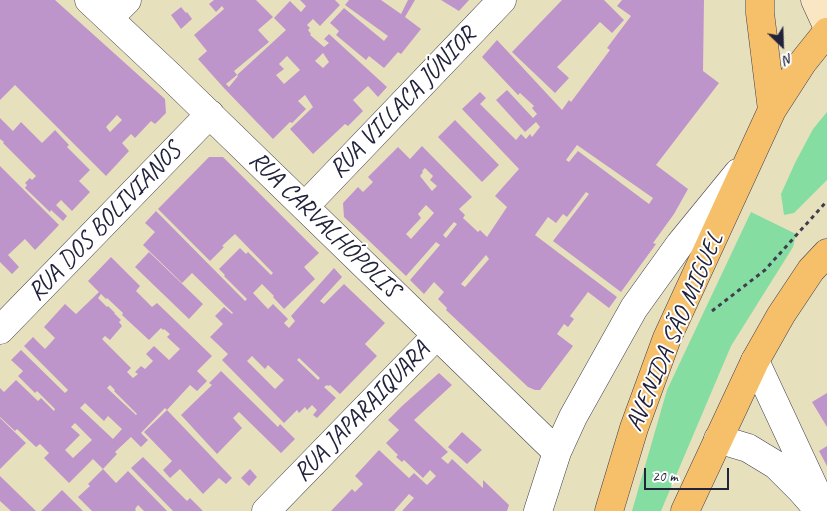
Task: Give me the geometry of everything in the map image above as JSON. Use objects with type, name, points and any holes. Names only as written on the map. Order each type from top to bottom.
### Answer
[{"type":"main road","points":[[760,0],[772,110]]},
{"type":"main road","points":[[815,0],[827,26]]},
{"type":"main road","name":"AVENIDA SÃO MIGUEL","points":[[610,511],[634,428],[667,338],[772,110],[803,62],[827,32]]},
{"type":"main road","points":[[685,511],[755,361],[781,315],[821,262]]},
{"type":"street","name":"RUA CARVALHÓPOLIS","points":[[89,0],[118,9],[210,114],[557,452]]},
{"type":"street","name":"RUA VILLACA JÚNIOR","points":[[305,206],[502,0]]},
{"type":"street","name":"RUA DOS BOLIVIANOS","points":[[0,330],[210,114]]},
{"type":"street","name":"AVENIDA SÃO MIGUEL","points":[[538,511],[557,452],[573,417],[634,308],[680,244],[751,156]]},
{"type":"street","name":"RUA JAPARAIQUARA","points":[[266,511],[437,335]]},
{"type":"street","points":[[755,361],[824,511]]},
{"type":"street","points":[[718,439],[748,448],[776,465],[819,511]]},
{"type":"path","points":[[706,315],[765,270],[827,201]]},
{"type":"green space","points":[[827,112],[827,180],[794,213],[784,215],[781,194],[813,129]]},
{"type":"green space","points":[[751,212],[796,234],[793,247],[731,346],[661,511],[632,511],[667,390]]},
{"type":"building","points":[[0,0],[55,0],[165,99],[166,113],[155,124],[151,121],[135,138],[131,134],[122,143],[129,151],[106,176],[15,85],[0,100]],"holes":[[[117,115],[122,120],[110,132],[106,127]]]},
{"type":"building","points":[[214,0],[256,0],[273,17],[258,30],[269,42],[234,71],[237,75],[286,30],[274,18],[290,1],[301,12],[306,6],[300,0],[335,0],[340,5],[320,26],[313,19],[307,25],[310,28],[308,30],[310,35],[324,47],[329,43],[324,39],[329,34],[387,87],[378,97],[368,86],[353,100],[363,111],[348,126],[345,124],[313,154],[290,129],[313,107],[305,95],[298,101],[306,109],[273,139],[198,59],[207,51],[194,35],[224,9],[222,6],[216,12],[209,4]],"holes":[[[323,53],[329,62],[323,68],[315,61]],[[287,56],[300,70],[284,84],[276,75],[284,69],[279,64]],[[237,75],[229,87],[226,84]]]},
{"type":"building","points":[[349,0],[381,0],[401,14],[408,0],[415,0],[405,17],[421,29],[401,54],[398,52],[384,68],[369,56],[366,60],[336,35],[339,31],[330,23],[344,8],[384,41],[388,36],[345,5]]},
{"type":"building","points":[[441,0],[469,0],[459,11]]},
{"type":"building","points":[[562,0],[604,0],[624,20],[612,33],[600,22],[557,67],[569,78],[555,93],[512,52]]},
{"type":"building","points":[[622,0],[704,0],[703,71],[719,83],[656,165],[688,189],[674,214],[653,243],[656,244],[621,292],[553,241],[589,194],[586,192],[567,217],[563,214],[556,223],[548,217],[535,235],[617,297],[609,308],[588,292],[570,316],[574,319],[568,327],[564,324],[557,334],[573,346],[540,390],[535,390],[528,387],[446,310],[447,308],[438,299],[444,292],[434,282],[424,294],[410,280],[440,245],[436,242],[406,276],[344,217],[343,203],[358,187],[363,192],[373,182],[368,177],[398,147],[410,159],[422,146],[472,197],[459,209],[465,215],[463,218],[478,232],[480,230],[487,237],[507,207],[495,196],[519,169],[462,109],[480,92],[486,98],[480,104],[516,140],[521,134],[526,139],[530,134],[532,137],[540,127],[536,122],[525,132],[496,100],[507,90],[533,118],[537,114],[532,108],[534,106],[520,93],[518,95],[482,57],[497,40],[562,110],[569,100],[571,102],[610,50],[607,48],[631,16],[617,6]],"holes":[[[577,145],[653,198],[649,204],[578,151],[569,162],[566,160]],[[425,168],[433,176],[430,180],[437,186],[432,191],[420,176]],[[426,205],[434,213],[411,239],[406,234],[421,218],[418,214]],[[454,222],[457,224],[446,238],[443,235]],[[486,255],[489,259],[465,287],[461,284]]]},
{"type":"building","points":[[181,7],[192,19],[181,29],[171,15]]},
{"type":"building","points":[[0,118],[13,131],[21,122],[42,143],[55,130],[69,145],[67,147],[90,170],[79,181],[90,192],[72,211],[61,200],[56,205],[67,216],[63,221],[51,210],[50,212],[25,188],[27,185],[25,183],[30,178],[32,180],[36,176],[0,139]]},
{"type":"building","points":[[455,120],[499,165],[482,182],[438,137]]},
{"type":"building","points":[[209,157],[223,157],[319,253],[304,267],[315,279],[284,309],[262,284],[253,293],[268,309],[273,304],[288,319],[284,323],[289,328],[295,321],[291,316],[334,268],[342,277],[320,301],[324,304],[344,284],[385,323],[365,344],[377,356],[340,394],[330,385],[324,387],[336,398],[317,418],[313,415],[317,410],[312,405],[307,410],[305,407],[299,413],[297,410],[284,423],[222,360],[228,354],[210,337],[223,324],[215,316],[224,307],[233,313],[192,273],[182,283],[143,245],[155,232],[145,223],[156,211],[245,301],[247,299],[219,269],[240,248],[246,254],[248,252],[271,275],[273,273],[235,234],[210,261],[158,209]],"holes":[[[252,356],[265,369],[268,365],[284,380],[275,389],[247,361]],[[299,358],[320,378],[318,380],[297,360]]]},
{"type":"building","points":[[0,166],[59,225],[35,250],[25,239],[8,255],[19,267],[12,274],[0,262]]},
{"type":"building","points":[[149,252],[203,304],[189,319],[135,267]]},
{"type":"building","points":[[111,257],[140,286],[136,291],[152,307],[157,303],[212,356],[197,371],[207,381],[197,391],[190,385],[167,410],[165,408],[141,433],[148,440],[141,447],[131,437],[115,452],[117,454],[103,469],[93,459],[69,483],[44,458],[49,453],[40,444],[36,447],[17,429],[15,431],[0,417],[0,388],[4,392],[16,380],[38,401],[41,398],[54,411],[55,409],[37,391],[35,393],[18,376],[23,371],[11,360],[21,350],[65,393],[68,390],[24,346],[33,337],[45,349],[55,338],[44,327],[65,304],[76,314],[99,292],[88,281]],"holes":[[[101,294],[107,298],[149,340],[161,328],[170,334],[167,337],[180,349],[169,360],[154,346],[146,354],[153,361],[145,369],[141,366],[135,372],[138,374],[133,378],[127,372],[131,368],[102,339],[105,336],[110,340],[122,326],[119,322],[121,320],[98,298]],[[110,385],[137,414],[136,415],[107,388]],[[85,403],[104,421],[108,416],[122,429],[113,439],[80,408]],[[75,423],[92,440],[73,458],[65,450],[80,435],[71,427]]]},
{"type":"building","points":[[221,371],[278,427],[280,424],[295,439],[281,453],[239,412],[233,418],[242,428],[217,454],[181,415],[212,385],[209,383]]},
{"type":"building","points":[[439,373],[452,385],[414,420],[448,452],[441,458],[448,464],[452,459],[483,488],[483,480],[509,505],[507,511],[402,511],[414,498],[409,494],[394,511],[331,511],[352,489],[355,492],[363,484],[355,476],[379,450],[409,478],[414,473],[427,485],[436,476],[430,470],[423,478],[404,460],[402,462],[396,457],[398,455],[386,443],[399,430],[388,420]]},
{"type":"building","points":[[827,393],[827,427],[812,402]]},
{"type":"building","points":[[167,410],[232,478],[226,484],[219,478],[203,494],[180,469],[170,478],[163,470],[172,461],[144,432]]},
{"type":"building","points":[[0,418],[26,443],[0,469]]},
{"type":"building","points":[[462,432],[482,450],[467,464],[448,447]]},
{"type":"building","points":[[827,446],[827,466],[819,451]]},
{"type":"building","points":[[143,457],[187,501],[190,498],[203,511],[173,511],[131,468]]},
{"type":"building","points":[[103,469],[116,483],[128,471],[167,511],[144,511],[138,505],[135,511],[92,511],[78,497],[90,486],[88,484]]},
{"type":"building","points":[[250,469],[257,477],[249,486],[241,478]]},
{"type":"building","points":[[0,476],[36,511],[11,511],[0,501]]},
{"type":"building","points":[[62,490],[83,511],[41,511]]}]
